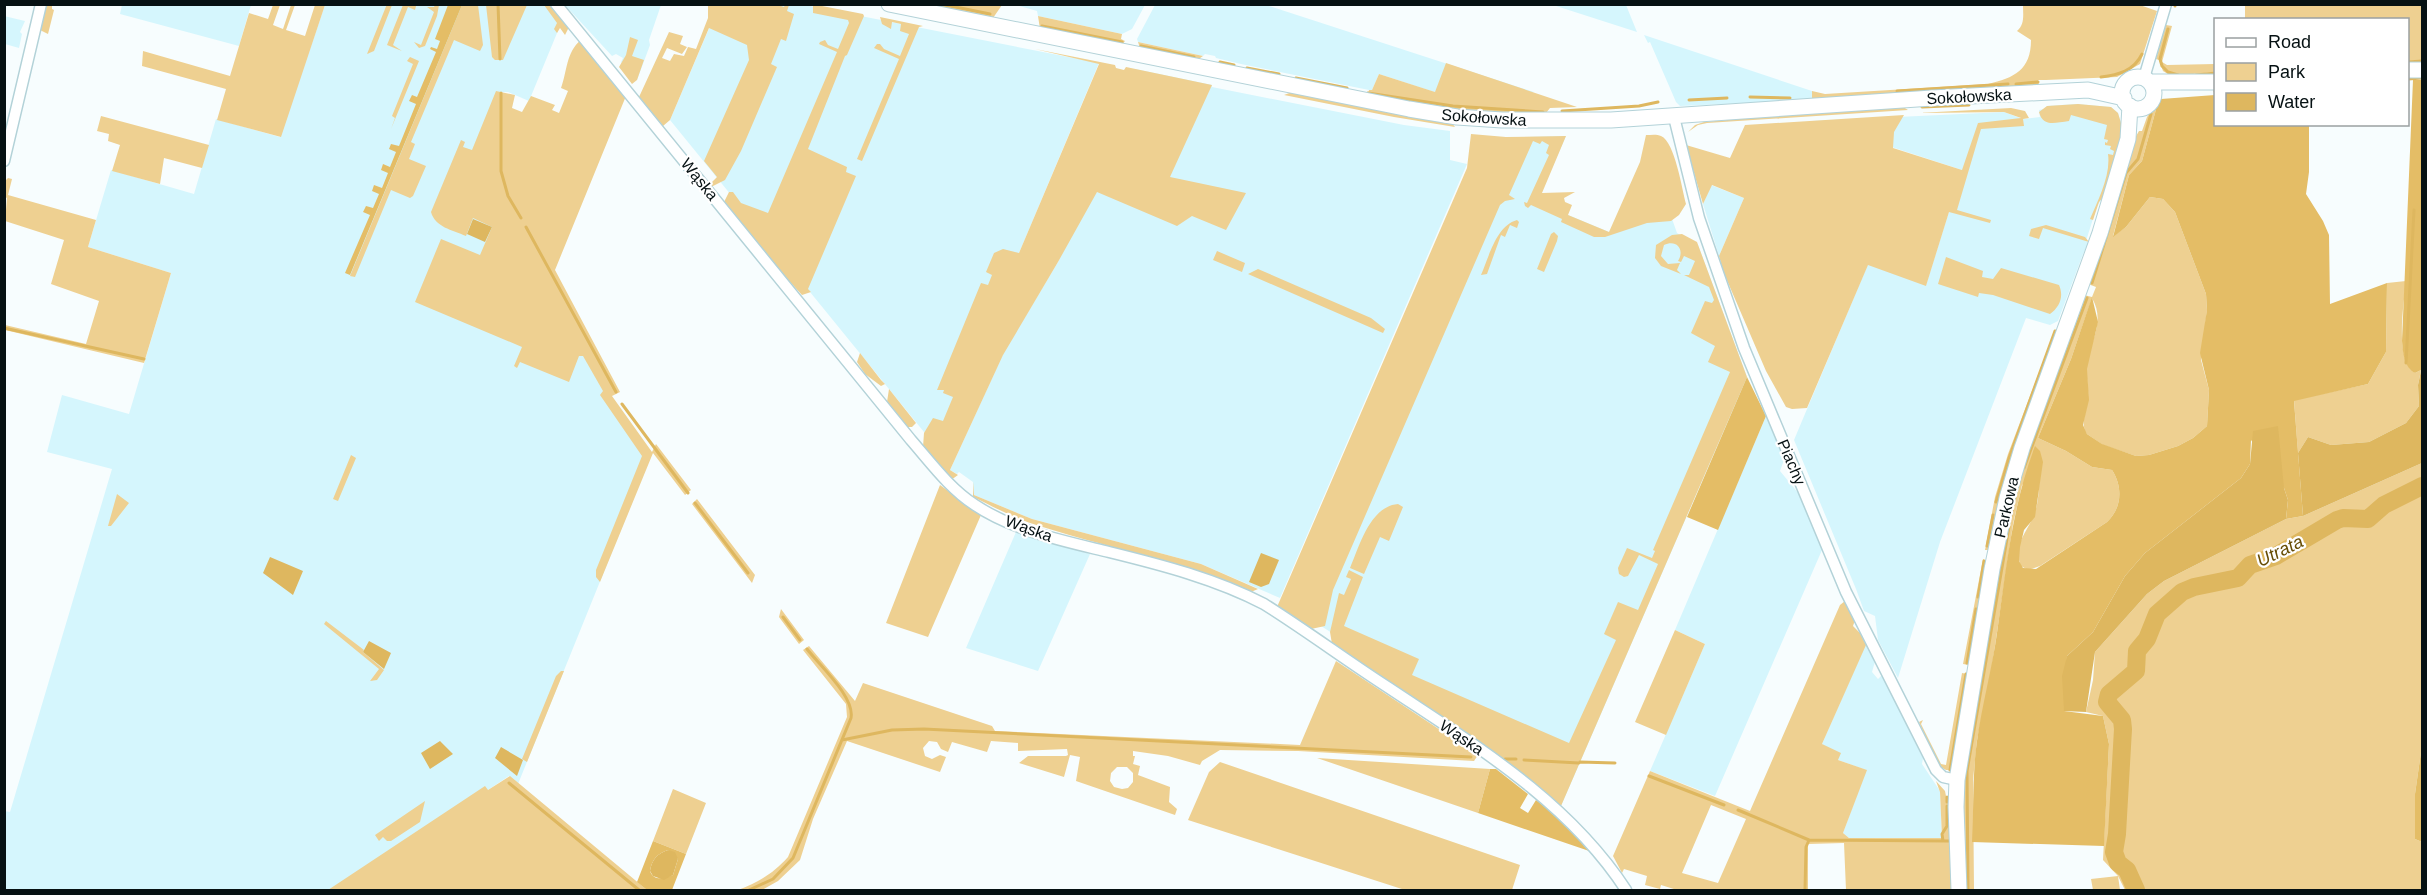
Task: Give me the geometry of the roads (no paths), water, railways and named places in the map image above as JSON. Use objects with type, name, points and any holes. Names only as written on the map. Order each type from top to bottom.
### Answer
[{"type":"street","points":[[4,161],[40,4]]},
{"type":"street","name":"Wąska","points":[[556,4],[911,440],[947,481],[969,501],[994,515],[1033,531],[1199,577],[1238,591],[1264,604],[1466,739],[1536,791],[1585,836],[1626,891]]},
{"type":"street","name":"Sokołowska","points":[[889,4],[1441,115],[1518,121],[1626,120],[1932,98],[2088,90],[2132,104]]},
{"type":"street","points":[[2166,4],[2149,85],[2149,104],[2132,104],[2123,90],[2126,83],[2134,78],[2149,85],[2214,81]]},
{"type":"street","name":"Sokołowska","points":[[2088,90],[2097,86],[2126,83]]},
{"type":"street","name":"Parkowa","points":[[1959,891],[1957,780],[1992,569],[2011,481],[2091,260],[2128,139],[2136,130],[2132,104]]},
{"type":"street","name":"Piachy","points":[[1674,117],[1699,218],[1730,309],[1846,592],[1936,770],[1943,777],[1957,780]]},
{"type":"water","points":[[473,219],[492,227],[485,242],[467,234]]},
{"type":"water","points":[[2422,366],[2422,463],[2303,516],[2298,453],[2308,437],[2331,445],[2369,442],[2406,423],[2419,406],[2418,385]]},
{"type":"water","points":[[2278,426],[2284,488],[2288,500],[2286,519],[2164,581],[2147,594],[2095,652],[2086,712],[2064,711],[2062,676],[2067,656],[2093,632],[2125,576],[2145,553],[2241,478],[2250,464],[2253,431]]},
{"type":"water","points":[[1261,553],[1279,560],[1269,584],[1261,587],[1249,582]]},
{"type":"water","points":[[270,557],[303,571],[293,595],[263,573]]},
{"type":"water","points":[[369,641],[391,653],[384,669],[363,652]]},
{"type":"water","points":[[440,741],[453,754],[430,769],[421,753]]},
{"type":"water","points":[[501,747],[523,760],[517,776],[495,758]]},
{"type":"water","points":[[668,850],[675,852],[678,859],[673,875],[664,880],[653,876],[650,871],[656,858]]},
{"type":"waterway","points":[[498,4],[500,59]]},
{"type":"waterway","points":[[941,4],[990,14]]},
{"type":"waterway","points":[[1042,26],[1122,42]]},
{"type":"waterway","points":[[2162,66],[2160,59],[2168,29]]},
{"type":"waterway","points":[[1141,46],[1194,57]]},
{"type":"waterway","points":[[2101,77],[2125,71],[2135,64],[2142,54]]},
{"type":"waterway","points":[[2409,62],[2422,61]]},
{"type":"waterway","points":[[1220,62],[1234,65]]},
{"type":"waterway","points":[[2162,66],[2168,72],[2178,75]]},
{"type":"waterway","points":[[1247,68],[1279,74]]},
{"type":"waterway","points":[[2196,75],[2214,73]]},
{"type":"waterway","points":[[1296,78],[1347,88]]},
{"type":"waterway","points":[[2409,79],[2422,78]]},
{"type":"waterway","points":[[2016,84],[2038,82]]},
{"type":"waterway","points":[[1897,91],[2008,84]]},
{"type":"waterway","points":[[501,93],[501,171],[508,196],[521,218]]},
{"type":"waterway","points":[[1368,93],[1453,106],[1543,112]]},
{"type":"waterway","points":[[1750,97],[1790,98]]},
{"type":"waterway","points":[[1689,100],[1727,98]]},
{"type":"waterway","points":[[1562,111],[1639,106],[1658,102]]},
{"type":"waterway","points":[[1922,107],[1969,105]]},
{"type":"waterway","points":[[2092,283],[2126,173],[2138,159],[2151,114]]},
{"type":"waterway","points":[[2406,363],[2414,210]]},
{"type":"waterway","points":[[526,227],[616,392]]},
{"type":"waterway","points":[[2024,468],[2087,298]]},
{"type":"waterway","points":[[4,328],[144,359]]},
{"type":"waterway","points":[[1996,502],[2009,458],[2055,331]]},
{"type":"waterway","points":[[622,404],[688,493]]},
{"type":"waterway","name":"Utrata","points":[[2136,890],[2127,870],[2118,863],[2114,852],[2123,729],[2122,720],[2107,702],[2109,694],[2136,671],[2137,651],[2147,639],[2157,614],[2182,592],[2194,587],[2238,578],[2250,565],[2276,556],[2337,520],[2343,518],[2368,519],[2384,505],[2422,486]]},
{"type":"waterway","points":[[2010,520],[2017,489]]},
{"type":"waterway","points":[[695,503],[748,573]]},
{"type":"waterway","points":[[1987,546],[1993,515]]},
{"type":"waterway","points":[[1968,890],[1967,771],[2009,527]]},
{"type":"waterway","points":[[1978,597],[1984,561]]},
{"type":"waterway","points":[[1967,663],[1976,609]]},
{"type":"waterway","points":[[783,617],[800,640]]},
{"type":"waterway","points":[[749,890],[773,879],[793,858],[851,718],[851,710],[842,691],[807,649]]},
{"type":"waterway","points":[[1950,770],[1966,674]]},
{"type":"waterway","points":[[842,740],[892,730],[924,729],[1471,757]]},
{"type":"waterway","points":[[1505,759],[1516,759]]},
{"type":"waterway","points":[[1524,760],[1579,763]]},
{"type":"waterway","points":[[1580,762],[1615,763]]},
{"type":"waterway","points":[[1649,776],[1724,805]]},
{"type":"waterway","points":[[509,783],[639,890]]},
{"type":"waterway","points":[[1947,797],[1947,802]]},
{"type":"waterway","points":[[1943,841],[1942,834],[1947,826],[1947,806]]},
{"type":"waterway","points":[[1738,810],[1809,840],[1949,841]]},
{"type":"waterway","points":[[1805,890],[1806,847],[1809,840]]}]
